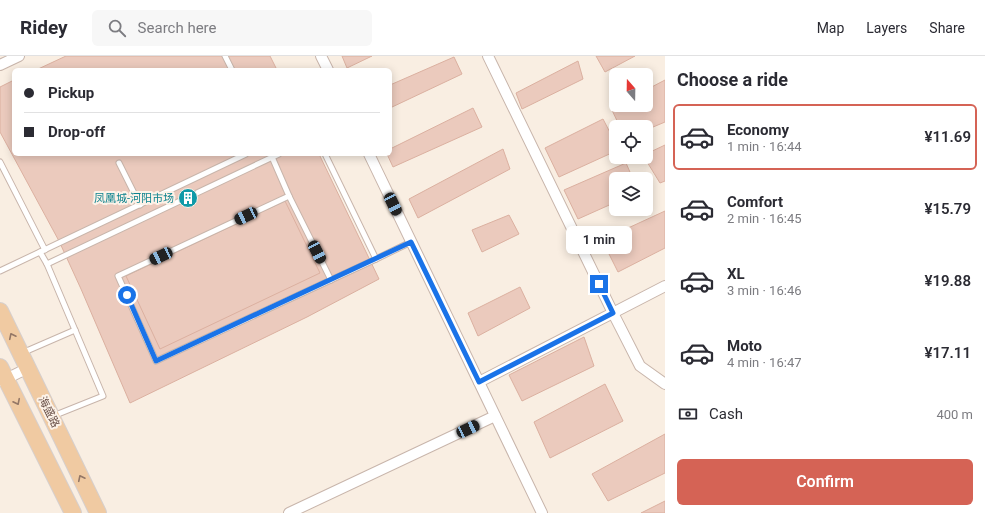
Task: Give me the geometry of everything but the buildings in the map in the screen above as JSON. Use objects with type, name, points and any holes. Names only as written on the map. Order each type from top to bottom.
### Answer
[{"type":"main road","name":"海盛路","points":[[0,311],[98,513]]},
{"type":"main road","points":[[2,376],[73,513]]},
{"type":"street","points":[[0,65],[19,56]]},
{"type":"street","points":[[322,56],[327,68]]},
{"type":"street","points":[[488,56],[640,366],[665,384]]},
{"type":"street","points":[[370,156],[542,513]]},
{"type":"street","points":[[479,382],[665,286]]},
{"type":"street","points":[[2,376],[28,368]]},
{"type":"street","points":[[289,513],[495,416]]},
{"type":"lane","points":[[225,56],[231,68]]},
{"type":"lane","points":[[0,272],[242,156]]},
{"type":"lane","points":[[326,156],[376,259]]},
{"type":"lane","points":[[47,264],[272,157],[289,196],[331,280]]},
{"type":"lane","points":[[0,162],[43,251],[47,264],[103,396],[51,416]]},
{"type":"lane","points":[[119,163],[140,205]]},
{"type":"lane","points":[[289,196],[118,276],[156,361],[411,242]]},
{"type":"lane","points":[[21,353],[75,330]]},
{"type":"place","name":"凤凰城-河阳市场","points":[[188,198]]},
{"type":"route","points":[[127,295],[156,361],[411,242],[479,382],[613,313],[599,284]]}]
